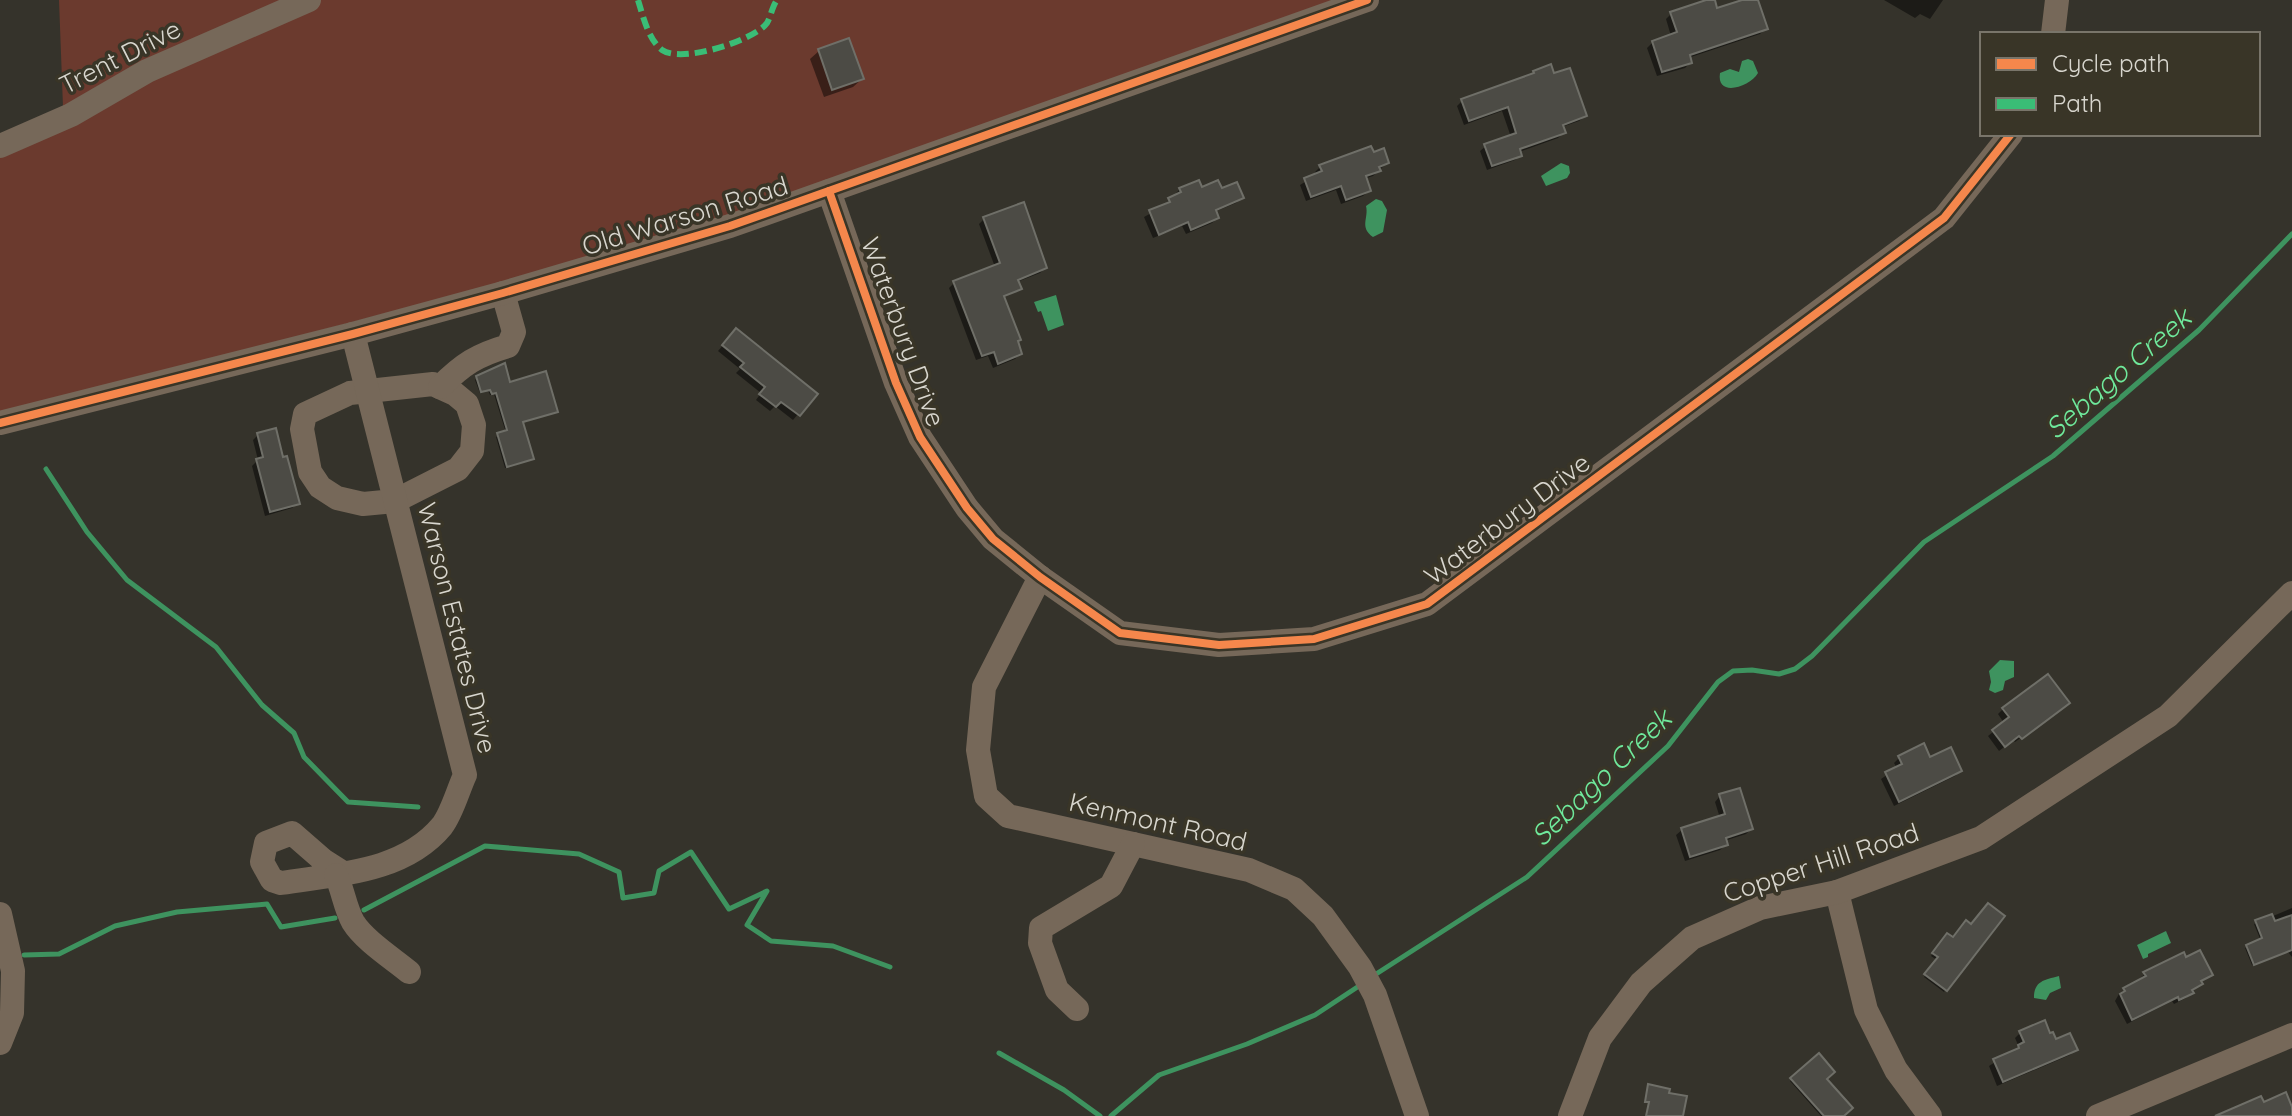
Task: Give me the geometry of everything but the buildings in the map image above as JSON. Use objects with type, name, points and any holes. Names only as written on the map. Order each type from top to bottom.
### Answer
[{"type":"street","name":"Trent Drive","points":[[0,146],[71,115],[147,71],[309,0]]},
{"type":"street","name":"Old Warson Road","points":[[0,423],[353,334],[730,226],[1367,0]]},
{"type":"street","points":[[2053,32],[2057,0]]},
{"type":"street","name":"Waterbury Drive","points":[[829,191],[896,383],[920,437],[967,508],[993,539],[1040,577],[1120,633],[1219,645],[1314,639],[1427,604],[1944,218],[2009,136]]},
{"type":"street","points":[[440,387],[463,364],[486,352],[508,346],[514,332],[503,293]]},
{"type":"street","name":"Warson Estates Drive","points":[[353,334],[465,775],[442,825],[408,853],[360,873],[340,874],[351,919],[360,932],[409,972]]},
{"type":"street","points":[[433,384],[455,394],[467,404],[474,425],[472,451],[458,469],[395,501],[363,504],[337,498],[320,487],[310,472],[302,429],[305,414],[350,393],[367,391],[433,384]]},
{"type":"street","name":"Kenmont Road","points":[[1040,577],[984,687],[978,750],[986,796],[1008,816],[1249,870],[1288,886],[1323,916],[1360,967],[1375,995],[1417,1116]]},
{"type":"street","name":"Copper Hill Road","points":[[1570,1116],[1600,1038],[1641,983],[1692,938],[1760,908],[1837,892],[1981,838],[2168,716],[2292,593]]},
{"type":"street","points":[[1077,1009],[1057,990],[1040,943],[1041,928],[1111,886],[1133,844]]},
{"type":"street","points":[[1837,892],[1866,1010],[1896,1070],[1930,1116]]},
{"type":"street","points":[[0,914],[13,971],[12,1013],[0,1043]]},
{"type":"street","points":[[2098,1116],[2292,1035]]},
{"type":"shaded area","points":[[59,0],[1335,0],[637,247],[0,415],[0,157],[63,107]]},
{"type":"shaded area","points":[[1742,61],[1753,61],[1758,73],[1754,78],[1734,88],[1723,86],[1720,73],[1730,69],[1739,72]]},
{"type":"shaded area","points":[[1561,163],[1569,166],[1567,178],[1546,186],[1541,176]]},
{"type":"shaded area","points":[[1376,199],[1382,201],[1387,210],[1383,232],[1373,237],[1365,226],[1366,206]]},
{"type":"shaded area","points":[[1056,295],[1064,325],[1048,331],[1034,302]]},
{"type":"shaded area","points":[[2000,660],[2014,661],[2014,677],[2005,681],[2003,690],[1995,693],[1989,690],[1989,671]]},
{"type":"shaded area","points":[[2166,931],[2171,943],[2143,959],[2137,945]]},
{"type":"shaded area","points":[[2059,976],[2061,988],[2050,993],[2046,1000],[2034,998],[2038,985]]},
{"type":"waterway","name":"Sebago Creek","points":[[1373,976],[1527,877],[1668,746],[1718,682],[1733,671],[1779,674],[1795,669],[1812,656],[1924,542],[2053,456],[2199,330],[2292,234]]},
{"type":"waterway","points":[[46,469],[87,532],[127,580],[216,647],[262,705],[294,733],[304,757],[348,802],[418,807]]},
{"type":"waterway","points":[[364,910],[485,846],[579,854],[619,872],[623,898],[654,893],[659,871],[691,852],[729,909],[767,891],[747,925],[771,941],[833,946],[890,967]]},
{"type":"waterway","points":[[24,955],[59,954],[115,926],[177,912],[267,904],[281,927],[335,918]]},
{"type":"waterway","name":"Sebago Creek","points":[[1111,1116],[1159,1075],[1247,1044],[1315,1015],[1362,984]]},
{"type":"waterway","points":[[999,1053],[1064,1090],[1100,1116]]},
{"type":"marked path","points":[[638,0],[653,40],[662,50],[672,54],[718,48],[760,30],[767,23],[777,0]]},
{"type":"cycle path","points":[[0,423],[353,334],[730,226],[1367,0]]},
{"type":"cycle path","points":[[829,191],[896,383],[920,437],[967,508],[993,539],[1040,577],[1120,633],[1219,645],[1314,639],[1427,604],[1944,218],[2009,136]]}]
